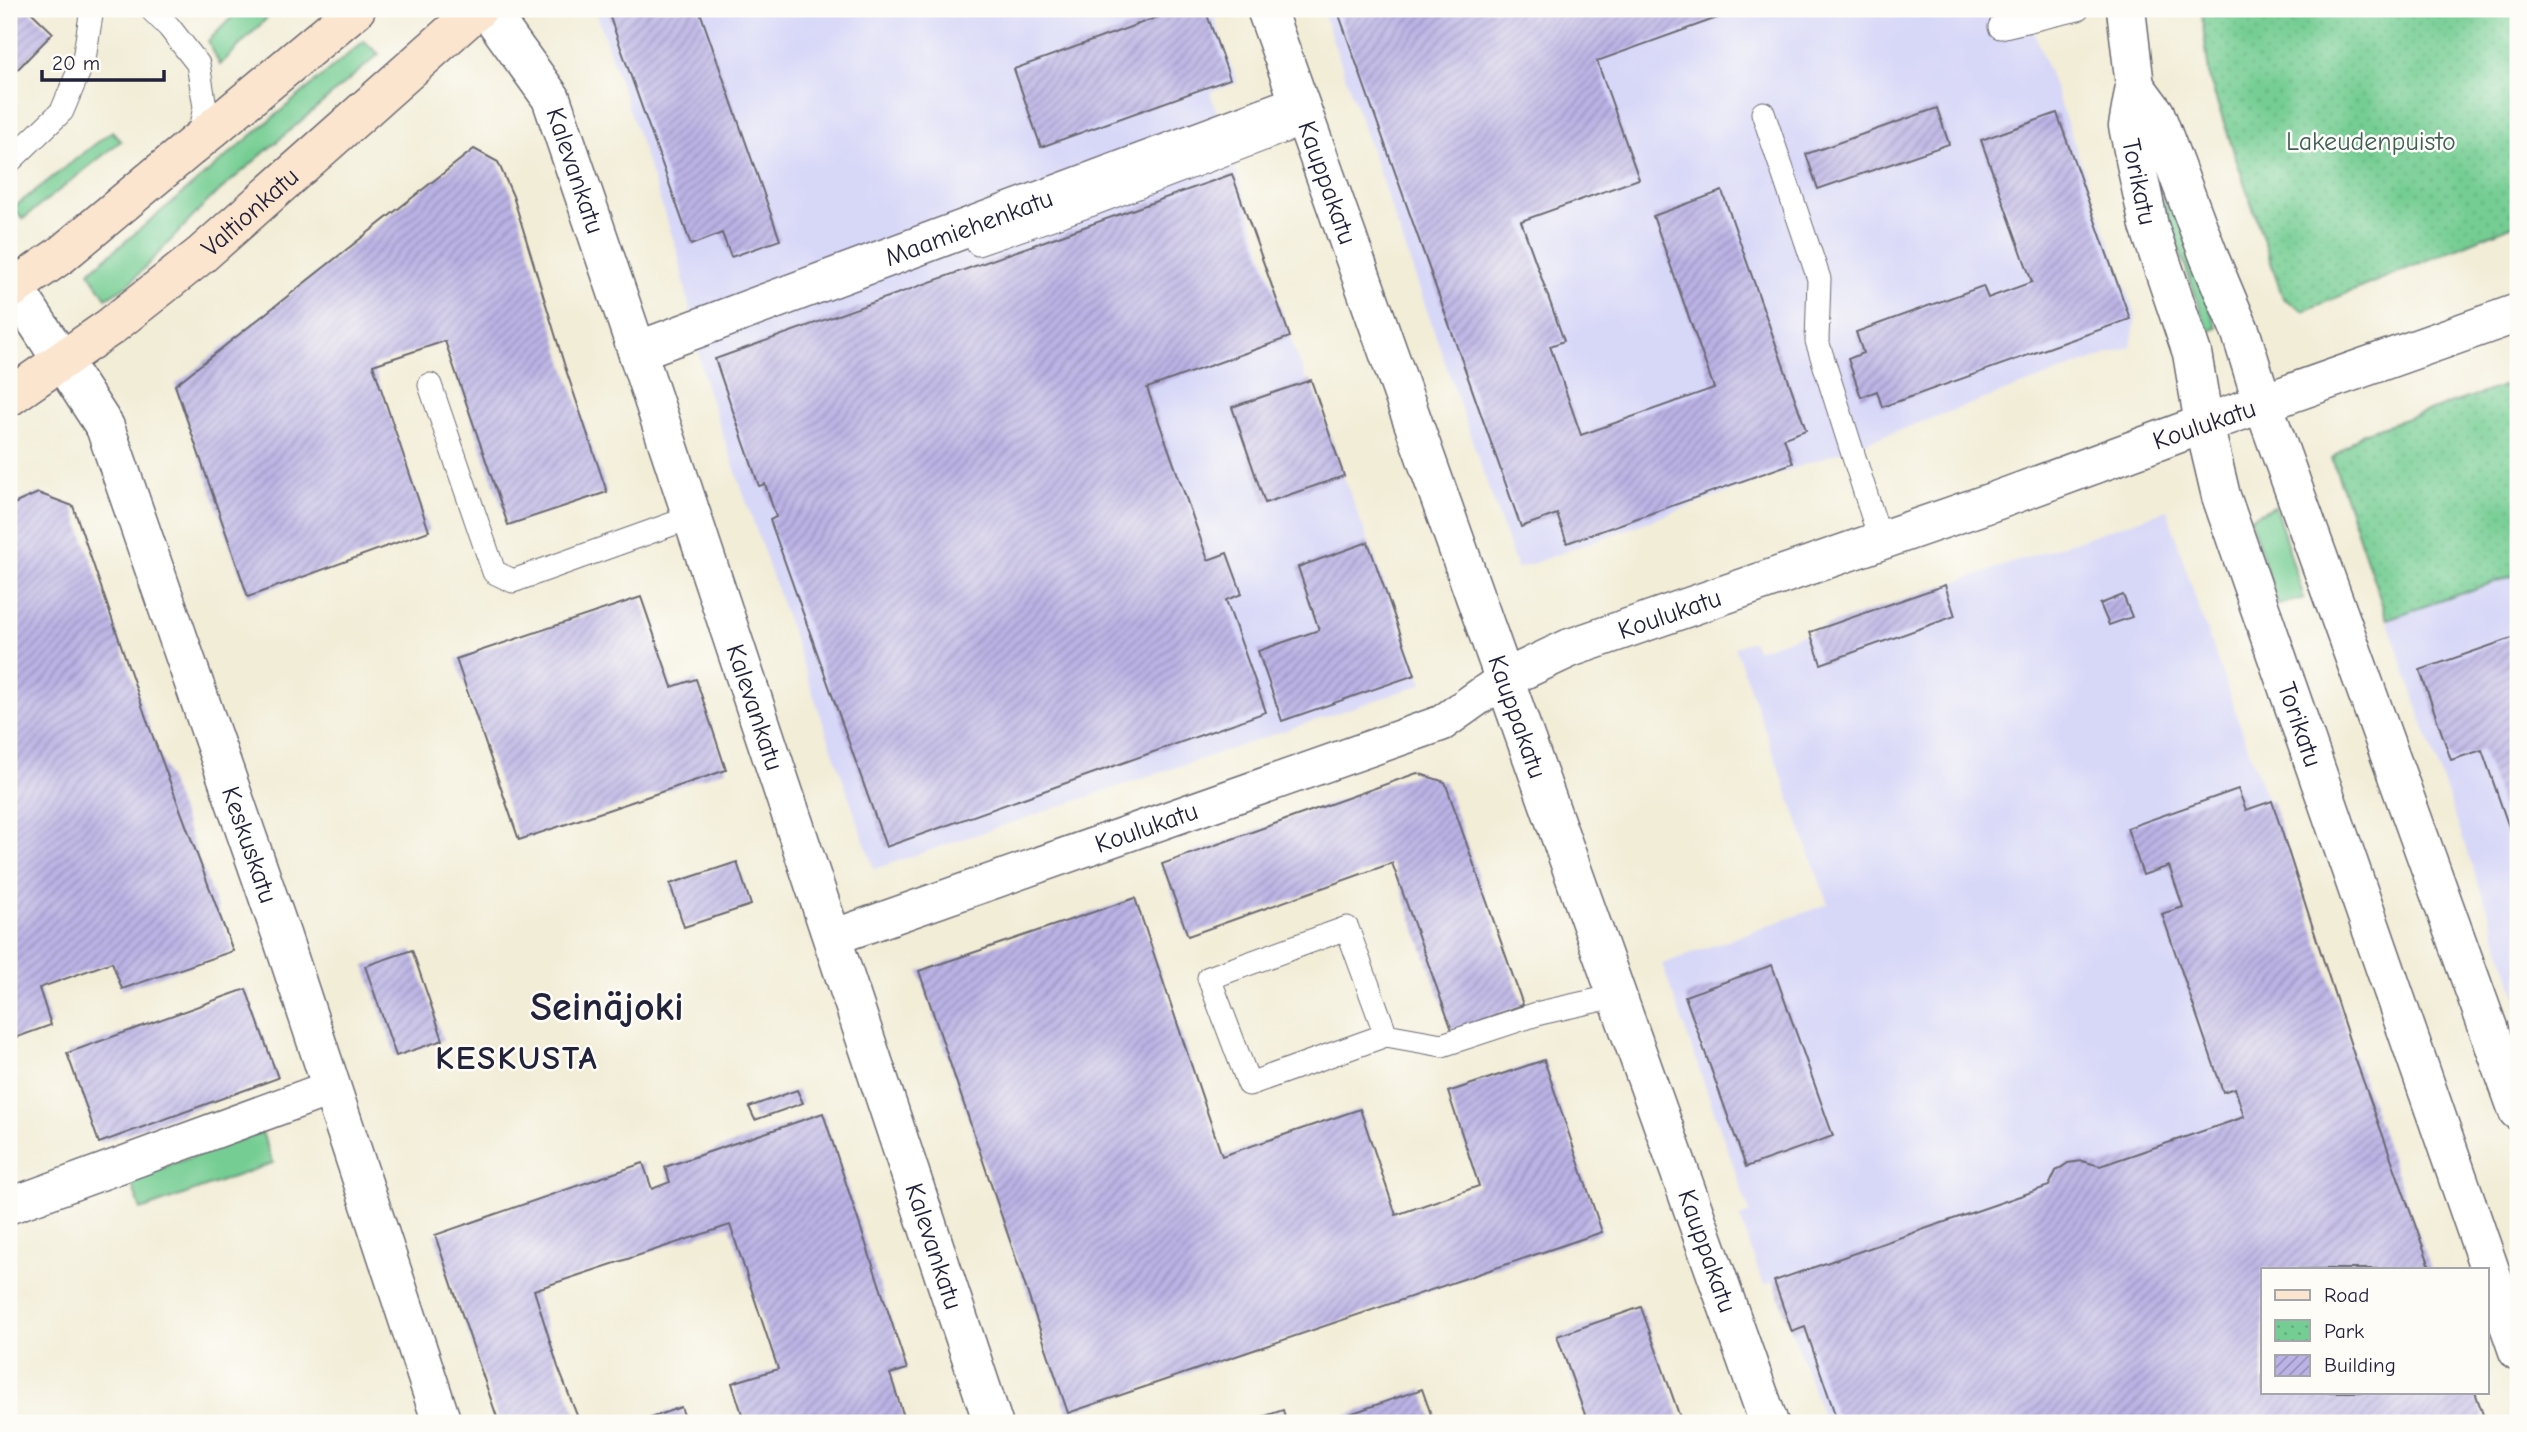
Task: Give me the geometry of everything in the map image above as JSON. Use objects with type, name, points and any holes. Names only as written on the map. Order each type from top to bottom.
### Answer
[{"type":"main road","points":[[11,289],[61,255],[114,208],[198,142],[356,9]]},
{"type":"main road","name":"Valtionkatu","points":[[9,397],[110,327],[201,255],[478,9]]},
{"type":"street","name":"Kalevankatu","points":[[487,9],[551,98],[993,1423]]},
{"type":"street","name":"Kauppakatu","points":[[1266,9],[1769,1423]]},
{"type":"street","name":"Torikatu","points":[[2126,9],[2135,86],[2128,125],[2149,226],[2192,353],[2204,424],[2221,496],[2518,1351]]},
{"type":"street","name":"Torikatu","points":[[2135,86],[2155,113],[2241,333],[2263,404],[2518,1111]]},
{"type":"street","name":"Maamiehenkatu","points":[[637,351],[1302,113]]},
{"type":"street","name":"Keskuskatu","points":[[11,289],[105,427],[272,908],[442,1423]]},
{"type":"street","name":"Koulukatu","points":[[831,938],[1442,723],[1504,680],[1570,648],[1998,500],[2518,313]]},
{"type":"street","points":[[25,1190],[331,1088]]},
{"type":"lane","points":[[9,162],[62,111],[85,59],[92,9]]},
{"type":"lane","points":[[151,9],[198,64],[205,107],[198,142]]},
{"type":"lane","points":[[2000,27],[2078,9]]},
{"type":"lane","points":[[948,254],[1090,205],[1302,113]]},
{"type":"lane","points":[[1763,113],[1819,279],[1817,341],[1880,539]]},
{"type":"lane","points":[[703,326],[738,330],[891,273]]},
{"type":"lane","points":[[430,385],[494,572],[513,581],[692,517]]},
{"type":"lane","points":[[1386,1035],[1347,928],[1209,978],[1249,1084],[1386,1035],[1443,1045],[1540,1013],[1616,996]]},
{"type":"shaded area","points":[[595,9],[1211,9],[1237,83],[1210,92],[1290,337],[1423,684],[874,869],[705,383],[678,253]]},
{"type":"shaded area","points":[[1322,9],[2026,9],[2136,316],[2131,346],[1517,569]]},
{"type":"shaded area","points":[[2167,510],[2254,764],[2268,802],[2272,801],[2355,1058],[2431,1268],[2261,1268],[2261,1394],[2476,1394],[2486,1423],[1825,1423],[1774,1282],[1764,1285],[1755,1261],[1740,1217],[1750,1213],[1662,964],[1828,904],[1735,647],[1752,641],[1757,650]]},
{"type":"shaded area","points":[[2518,574],[2518,999],[2387,619]]},
{"type":"green space","points":[[240,9],[276,9],[220,65],[208,41]]},
{"type":"green space","name":"Lakeudenpuisto","points":[[2201,9],[2518,9],[2518,223],[2304,311],[2283,298],[2210,81]]},
{"type":"green space","points":[[364,41],[379,54],[210,199],[129,284],[106,298],[89,272]]},
{"type":"green space","points":[[112,131],[121,141],[23,219],[13,208]]},
{"type":"green space","points":[[2151,134],[2217,328],[2208,331],[2147,157]]},
{"type":"green space","points":[[2518,381],[2518,574],[2387,619],[2332,458],[2363,433]]},
{"type":"green space","points":[[2275,506],[2304,598],[2278,605],[2250,518]]},
{"type":"green space","points":[[262,1132],[273,1163],[141,1210],[130,1179]]},
{"type":"building","points":[[9,9],[28,9],[53,33],[9,78]]},
{"type":"building","points":[[607,9],[699,9],[780,240],[731,257],[722,233],[691,245]]},
{"type":"building","points":[[1180,9],[1205,9],[1230,79],[1041,147],[1014,69]]},
{"type":"building","points":[[1337,9],[1742,9],[1597,61],[1639,179],[1521,221],[1564,341],[1550,346],[1581,435],[1714,388],[1653,216],[1722,191],[1806,430],[1784,438],[1793,463],[1567,543],[1557,514],[1521,527]]},
{"type":"building","points":[[1937,108],[1949,144],[1818,189],[1806,154]]},
{"type":"building","points":[[2057,113],[2130,319],[1882,407],[1877,391],[1861,397],[1848,359],[1863,353],[1856,332],[1983,286],[1988,298],[2032,282],[1981,140]]},
{"type":"building","points":[[474,149],[498,162],[513,196],[565,367],[607,492],[508,525],[445,341],[373,365],[429,531],[248,597],[175,385]]},
{"type":"building","points":[[1232,174],[1290,337],[1147,388],[1208,560],[1227,553],[1242,594],[1226,600],[1266,712],[886,847],[770,520],[776,517],[765,484],[759,486],[715,359]]},
{"type":"building","points":[[1311,380],[1344,476],[1265,503],[1232,407]]},
{"type":"building","points":[[38,493],[73,506],[149,726],[233,951],[122,989],[112,962],[39,988],[51,1025],[9,1040],[9,506]]},
{"type":"building","points":[[1368,542],[1415,675],[1282,721],[1258,651],[1319,630],[1298,567]]},
{"type":"building","points":[[1945,585],[1955,616],[1821,664],[1810,632]]},
{"type":"building","points":[[2123,595],[2132,617],[2109,625],[2100,604]]},
{"type":"building","points":[[641,597],[672,687],[696,679],[726,770],[519,840],[456,659]]},
{"type":"building","points":[[2518,636],[2518,853],[2482,750],[2451,760],[2420,670]]},
{"type":"building","points":[[1417,773],[1445,782],[1523,1005],[1452,1030],[1392,863],[1188,936],[1162,864]]},
{"type":"building","points":[[2238,789],[2246,810],[2272,801],[2355,1058],[2431,1268],[2261,1268],[2261,1394],[2476,1394],[2486,1423],[1838,1423],[1805,1327],[1792,1332],[1774,1281],[2049,1186],[2056,1171],[2068,1163],[2082,1161],[2100,1166],[2244,1117],[2235,1088],[2223,1092],[2162,914],[2183,907],[2169,866],[2143,875],[2127,828]]},
{"type":"building","points":[[737,862],[751,905],[684,927],[670,884]]},
{"type":"building","points":[[1135,898],[1222,1156],[1360,1109],[1396,1215],[1479,1186],[1448,1092],[1544,1060],[1602,1232],[1068,1413],[919,971]]},
{"type":"building","points":[[412,950],[443,1040],[396,1056],[365,966]]},
{"type":"building","points":[[1772,965],[1833,1136],[1746,1167],[1685,996]]},
{"type":"building","points":[[246,989],[278,1078],[99,1143],[67,1053]]},
{"type":"building","points":[[797,1090],[803,1103],[755,1120],[749,1107]]},
{"type":"building","points":[[823,1113],[907,1369],[890,1374],[906,1423],[745,1423],[732,1383],[778,1369],[730,1225],[534,1290],[558,1367],[580,1423],[499,1423],[435,1235],[643,1163],[652,1189],[670,1182],[665,1167]]},
{"type":"building","points":[[1641,1307],[1682,1423],[1588,1423],[1557,1336]]},
{"type":"building","points":[[1422,1389],[1434,1423],[1346,1423],[1344,1416]]},
{"type":"building","points":[[681,1407],[687,1423],[636,1423]]},
{"type":"building","points":[[1283,1410],[1287,1423],[1244,1423]]},
{"type":"district","name":"Seinäjoki","points":[[607,1006]]},
{"type":"district","name":"KESKUSTA","points":[[517,1057]]}]
